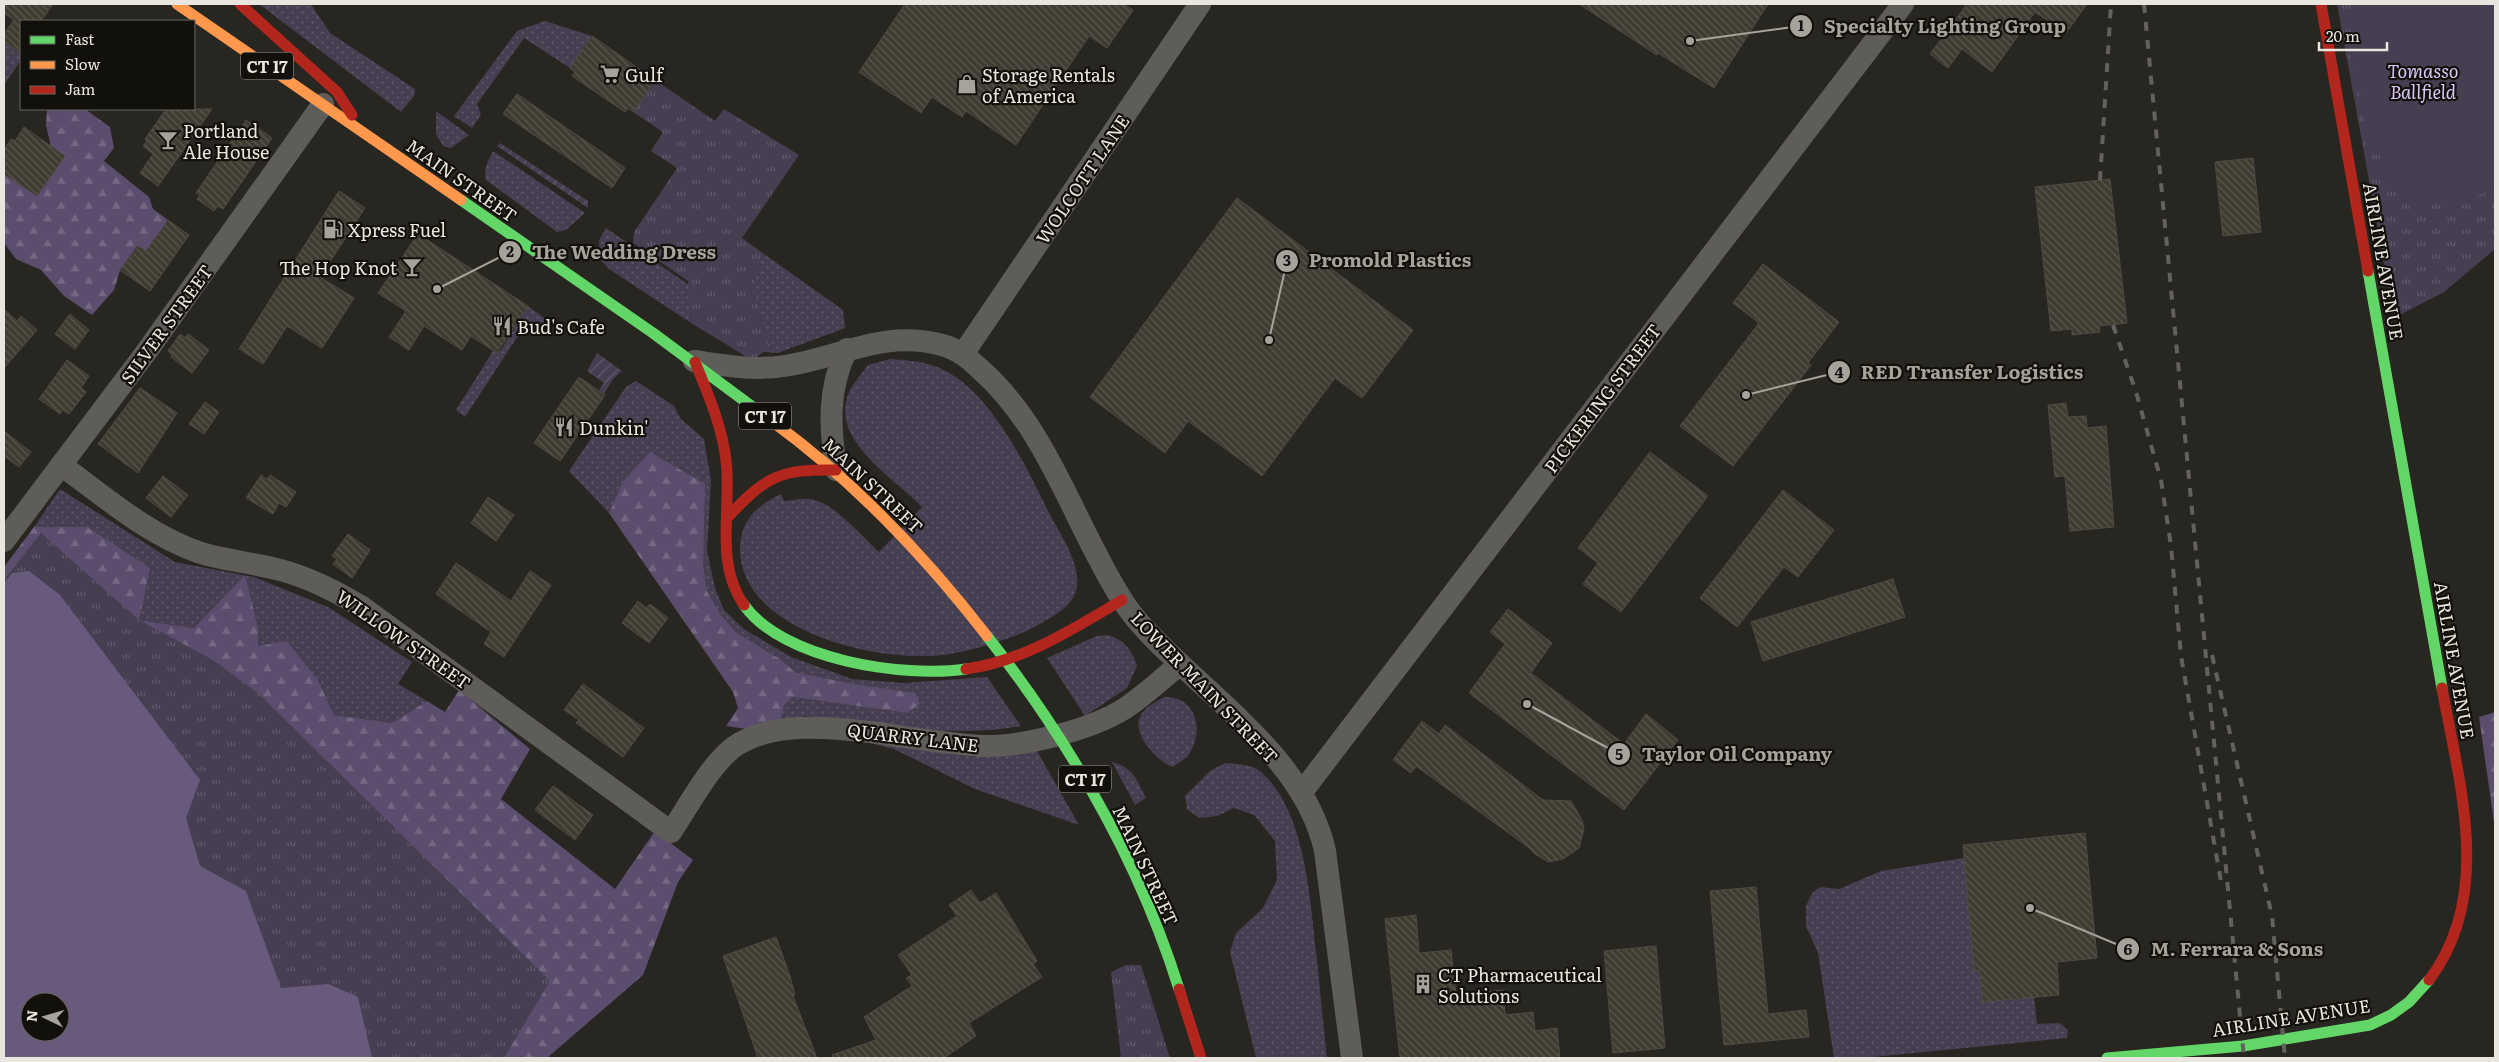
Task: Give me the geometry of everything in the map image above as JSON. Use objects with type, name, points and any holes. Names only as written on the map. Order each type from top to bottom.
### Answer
[{"type":"main road","name":"MAIN STREET","points":[[177,4],[694,361],[836,470],[904,537],[957,594],[1000,648],[1043,710],[1086,783],[1125,855],[1159,931],[1188,1011],[1201,1058]]},
{"type":"main road","name":"CT 17","points":[[240,4],[337,92],[350,110],[357,128]]},
{"type":"main road","name":"AIRLINE AVENUE","points":[[2107,1058],[2243,1046],[2370,1025],[2381,1020],[2412,998],[2429,982],[2444,963],[2455,937],[2463,910],[2467,884],[2467,868],[2460,790],[2321,4]]},
{"type":"main road","points":[[694,361],[706,390],[724,447],[727,470],[728,517],[726,559],[736,595],[745,608],[762,623],[786,638],[807,648],[856,663],[909,670],[942,670],[986,666],[1025,652],[1065,633],[1122,600]]},
{"type":"main road","points":[[728,517],[751,491],[768,478],[798,470],[836,470]]},
{"type":"street","name":"WOLCOTT LANE","points":[[963,354],[1200,4]]},
{"type":"street","name":"PICKERING STREET","points":[[1302,792],[1903,4]]},
{"type":"street","name":"SILVER STREET","points":[[4,541],[147,351],[322,104]]},
{"type":"street","name":"LOWER MAIN STREET","points":[[694,361],[764,369],[806,362],[870,342],[918,341],[943,345],[963,354],[992,380],[1028,424],[1062,482],[1097,555],[1122,600],[1160,645],[1277,759],[1302,792],[1321,832],[1328,870],[1352,1058]]},
{"type":"street","points":[[836,470],[831,435],[832,398],[836,375],[847,349]]},
{"type":"street","name":"WILLOW STREET","points":[[61,465],[141,522],[180,544],[214,557],[298,575],[336,591],[362,607],[671,832]]},
{"type":"street","name":"QUARRY LANE","points":[[671,832],[723,755],[746,740],[780,731],[828,727],[985,746],[1055,736],[1105,720],[1142,696],[1180,664]]},
{"type":"green space","points":[[259,4],[311,4],[330,33],[415,89],[414,96],[401,112]]},
{"type":"green space","name":"Tomasso Ballfield","points":[[2337,4],[2495,4],[2495,249],[2444,292],[2394,318]]},
{"type":"green space","name":"Tomasso Ballfield","points":[[2356,4],[2495,4],[2495,188],[2452,206],[2434,197],[2409,197],[2382,178],[2382,157],[2368,144],[2354,47]]},
{"type":"green space","points":[[545,21],[592,36],[570,68],[524,38],[477,104],[481,115],[472,128],[454,116],[517,31]]},
{"type":"green space","points":[[4,41],[19,52],[20,50],[20,61],[4,85]]},
{"type":"green space","points":[[655,80],[715,121],[724,109],[799,155],[742,238],[764,254],[752,289],[771,347],[752,360],[691,323],[688,281],[633,243],[634,232],[677,168],[651,151],[663,132],[633,112]]},
{"type":"green space","points":[[47,110],[86,110],[110,127],[114,148],[104,161],[149,197],[153,209],[168,220],[146,251],[137,246],[120,270],[114,290],[92,315],[64,296],[41,270],[16,259],[4,243],[4,174],[37,196],[65,156],[51,147],[46,125]]},
{"type":"green space","points":[[436,111],[469,135],[451,148],[443,146],[436,134]]},
{"type":"green space","points":[[500,143],[588,201],[588,208],[497,146]]},
{"type":"green space","points":[[493,151],[585,213],[566,230],[557,232],[486,180],[486,169]]},
{"type":"green space","points":[[606,228],[689,285],[691,323],[609,269],[600,259],[599,240]]},
{"type":"green space","points":[[764,254],[843,310],[845,328],[778,353],[763,352],[771,347],[751,289]]},
{"type":"green space","points":[[528,306],[544,318],[544,334],[527,322],[465,417],[456,410],[493,351],[497,353],[501,350]]},
{"type":"green space","points":[[597,353],[622,371],[613,379],[604,394],[599,390],[604,383],[587,371]]},
{"type":"green space","points":[[890,359],[914,361],[937,367],[956,377],[973,392],[1004,430],[1017,451],[1066,544],[1076,568],[1077,576],[1077,585],[1072,600],[1053,616],[1029,630],[992,644],[943,655],[916,656],[884,653],[816,636],[786,620],[762,600],[745,576],[740,547],[741,537],[747,521],[758,508],[781,494],[784,501],[807,499],[823,503],[840,515],[879,552],[922,507],[867,456],[855,441],[847,425],[845,408],[850,390],[868,365]]},
{"type":"green space","points":[[636,381],[674,406],[681,419],[704,439],[711,481],[707,551],[715,588],[724,610],[744,629],[791,657],[852,679],[904,683],[987,677],[1021,726],[995,730],[941,731],[805,716],[780,724],[784,706],[792,697],[907,713],[854,684],[795,672],[780,659],[737,633],[721,615],[707,591],[703,564],[703,537],[622,483],[609,513],[569,471],[626,387]]},
{"type":"green space","points":[[650,452],[705,484],[703,564],[707,591],[721,615],[737,633],[780,659],[795,672],[854,684],[915,693],[920,704],[907,713],[792,697],[784,706],[780,724],[761,731],[726,726],[738,708],[733,692],[609,513],[622,483]]},
{"type":"green space","points":[[60,489],[175,562],[254,577],[328,607],[412,662],[398,684],[427,701],[392,723],[334,715],[319,682],[258,646],[258,627],[245,576],[194,628],[139,620],[87,527],[34,527]]},
{"type":"green space","points":[[34,527],[87,527],[150,568],[139,620],[194,628],[245,575],[258,627],[258,646],[287,641],[319,682],[334,715],[392,723],[427,701],[445,712],[459,690],[530,749],[501,799],[615,889],[655,831],[693,860],[678,882],[643,975],[547,1058],[471,1058],[467,1056],[459,1058],[4,584],[4,567]]},
{"type":"green space","points":[[41,533],[139,620],[213,660],[258,693],[550,981],[504,1058],[471,1058],[467,1056],[459,1058],[4,1058],[4,580]]},
{"type":"green space","points":[[1107,635],[1126,646],[1137,666],[1127,688],[1085,716],[1047,658],[1097,636]]},
{"type":"green space","points":[[1164,697],[1175,698],[1184,702],[1191,709],[1197,726],[1193,746],[1188,756],[1172,767],[1151,751],[1141,735],[1139,726],[1139,718],[1144,711]]},
{"type":"green space","points":[[2495,712],[2495,829],[2479,717]]},
{"type":"green space","points":[[866,742],[974,757],[1037,751],[1079,825],[975,789],[894,749]]},
{"type":"green space","points":[[1112,762],[1125,767],[1134,775],[1146,798],[1135,805]]},
{"type":"green space","points":[[1225,763],[1249,766],[1261,772],[1276,788],[1296,831],[1308,881],[1327,1058],[1256,1058],[1230,952],[1236,933],[1263,908],[1277,880],[1275,841],[1254,815],[1234,808],[1217,816],[1199,818],[1187,809],[1185,796],[1210,771]]},
{"type":"green space","points":[[1964,858],[1974,970],[1980,970],[1983,1001],[2034,997],[2037,1024],[2060,1023],[2068,1030],[2067,1038],[1863,1058],[1834,1058],[1818,953],[1806,926],[1806,906],[1812,893],[1820,887],[1839,889],[1881,871]]},
{"type":"green space","points":[[1126,965],[1141,965],[1170,1058],[1121,1058],[1111,972]]},
{"type":"shaded area","points":[[29,571],[60,595],[200,780],[186,818],[200,866],[246,891],[281,988],[328,984],[358,997],[372,1058],[4,1058],[4,584],[12,573]]},
{"type":"building","points":[[4,4],[53,4],[42,20],[20,20],[20,52],[4,41],[4,34],[14,20],[4,13]]},
{"type":"building","name":"Storage Rentals of America","points":[[905,4],[1123,4],[1133,10],[1107,48],[1089,36],[1016,145],[966,111],[962,117],[932,97],[921,113],[859,72]]},
{"type":"building","points":[[1579,4],[1768,4],[1714,88],[1658,53],[1657,55]]},
{"type":"building","points":[[1967,4],[2087,4],[2066,33],[2035,12],[1992,72],[1962,49],[1948,68],[1930,54]]},
{"type":"building","name":"Gulf","points":[[592,36],[655,80],[633,112],[628,108],[625,112],[572,76],[575,72],[570,68]]},
{"type":"building","points":[[517,94],[625,168],[612,188],[503,114]]},
{"type":"building","name":"Portland Ale House","points":[[212,109],[158,186],[140,173],[153,154],[143,146],[147,141],[145,139],[165,110]]},
{"type":"building","points":[[246,120],[272,138],[223,209],[218,206],[214,211],[197,199],[200,195],[196,193]]},
{"type":"building","points":[[24,127],[65,156],[37,196],[4,174],[4,150],[11,139],[15,141]]},
{"type":"building","points":[[2253,158],[2261,232],[2223,236],[2215,162]]},
{"type":"building","points":[[2110,179],[2127,323],[2099,326],[2100,332],[2072,335],[2072,329],[2051,331],[2035,187]]},
{"type":"building","points":[[339,191],[365,208],[320,277],[354,298],[322,348],[287,326],[263,364],[239,349]]},
{"type":"building","points":[[1237,198],[1413,330],[1362,398],[1335,378],[1262,476],[1188,421],[1165,453],[1090,397]]},
{"type":"building","points":[[168,220],[189,235],[150,291],[120,270],[138,246],[146,251]]},
{"type":"building","points":[[418,234],[528,306],[497,353],[471,336],[462,350],[424,326],[409,350],[389,337],[406,311],[378,293]]},
{"type":"building","points":[[1763,264],[1839,322],[1808,363],[1811,365],[1733,466],[1680,426],[1759,323],[1733,303]]},
{"type":"building","points":[[4,309],[17,321],[21,316],[37,330],[4,368]]},
{"type":"building","points":[[70,314],[89,330],[75,349],[55,334]]},
{"type":"building","points":[[180,334],[186,338],[188,334],[209,350],[192,373],[171,357],[172,355],[168,351]]},
{"type":"building","points":[[67,360],[89,376],[81,388],[86,392],[69,414],[63,410],[60,414],[39,399]]},
{"type":"building","name":"Dunkin'","points":[[579,377],[605,395],[560,461],[534,443]]},
{"type":"building","points":[[140,388],[177,413],[138,473],[98,444]]},
{"type":"building","points":[[205,402],[219,412],[204,434],[189,424]]},
{"type":"building","points":[[2066,403],[2068,417],[2086,416],[2087,428],[2106,426],[2114,527],[2070,531],[2065,476],[2055,477],[2048,405]]},
{"type":"building","points":[[4,431],[31,452],[19,467],[4,456]]},
{"type":"building","points":[[1650,452],[1708,496],[1621,612],[1583,584],[1598,563],[1578,548]]},
{"type":"building","points":[[261,475],[267,479],[270,475],[296,492],[286,507],[279,503],[273,514],[246,498]]},
{"type":"building","points":[[163,476],[188,495],[171,517],[146,498]]},
{"type":"building","points":[[1783,490],[1834,530],[1798,577],[1784,567],[1737,627],[1700,598]]},
{"type":"building","points":[[488,497],[514,515],[496,541],[471,523]]},
{"type":"building","points":[[348,534],[370,550],[352,578],[333,564],[337,559],[332,556]]},
{"type":"building","points":[[456,563],[511,601],[530,571],[551,585],[504,657],[484,644],[491,632],[436,594]]},
{"type":"building","points":[[1893,579],[1905,617],[1763,661],[1751,622]]},
{"type":"building","points":[[638,601],[646,608],[650,604],[668,618],[649,643],[622,623]]},
{"type":"building","points":[[1508,609],[1552,643],[1531,673],[1624,744],[1646,714],[1678,740],[1624,810],[1469,693],[1505,644],[1490,632]]},
{"type":"building","points":[[583,684],[644,728],[623,757],[576,723],[579,720],[564,710]]},
{"type":"building","points":[[1422,721],[1439,734],[1445,725],[1543,800],[1571,801],[1582,820],[1584,829],[1579,848],[1563,859],[1548,862],[1416,766],[1411,773],[1393,760]]},
{"type":"building","points":[[553,786],[593,815],[575,840],[535,810]]},
{"type":"building","points":[[2085,833],[2097,958],[2057,962],[2059,995],[1982,1002],[1980,970],[1974,971],[1963,845]]},
{"type":"building","points":[[1756,887],[1768,1014],[1806,1010],[1809,1037],[1724,1045],[1710,891]]},
{"type":"building","points":[[971,890],[980,903],[996,893],[1037,961],[1033,964],[1042,977],[969,1023],[976,1036],[944,1058],[832,1058],[832,1055],[876,1040],[864,1017],[912,986],[906,978],[912,975],[898,955],[957,916],[949,905]]},
{"type":"building","name":"CT Pharmaceutical Solutions","points":[[1416,915],[1419,953],[1451,950],[1456,995],[1503,990],[1505,1015],[1533,1012],[1535,1031],[1557,1028],[1560,1058],[1400,1058],[1385,919]]},
{"type":"building","points":[[776,937],[790,976],[795,995],[793,996],[817,1058],[758,1058],[723,956]]},
{"type":"building","points":[[1656,946],[1665,1048],[1613,1053],[1604,951]]},
{"type":"railway","points":[[2100,180],[2111,4]]},
{"type":"railway","points":[[2144,4],[2244,1058]]},
{"type":"railway","points":[[2113,325],[2136,392],[2161,480],[2171,546],[2181,656],[2222,887]]},
{"type":"railway","points":[[2212,655],[2272,916],[2285,1058]]},
{"type":"traffic: fast","points":[[461,200],[653,333],[773,422]]},
{"type":"traffic: fast","points":[[2368,271],[2442,688]]},
{"type":"traffic: fast","points":[[744,605],[762,624],[786,639],[815,652],[846,661],[910,671],[966,669]]},
{"type":"traffic: fast","points":[[987,636],[1046,717],[1099,804],[1144,895],[1163,941],[1179,989]]},
{"type":"traffic: fast","points":[[2107,1058],[2243,1046],[2370,1025],[2391,1015],[2409,1002],[2429,980]]},
{"type":"traffic: slow","points":[[177,4],[461,200]]},
{"type":"traffic: slow","points":[[773,422],[832,470],[888,522],[939,577],[987,636]]},
{"type":"traffic: jam","points":[[240,4],[337,92],[352,115]]},
{"type":"traffic: jam","points":[[2321,4],[2368,271]]},
{"type":"traffic: jam","points":[[695,362],[714,410],[724,447],[727,478],[726,535],[729,571],[735,589],[744,605]]},
{"type":"traffic: jam","points":[[728,517],[753,492],[775,478],[801,471],[836,470]]},
{"type":"traffic: jam","points":[[966,669],[1008,659],[1028,651],[1122,600]]},
{"type":"traffic: jam","points":[[2429,980],[2449,947],[2461,912],[2466,875],[2466,838],[2462,800],[2442,688]]},
{"type":"traffic: jam","points":[[1179,989],[1201,1058]]},
{"type":"place","name":"Specialty Lighting Group","points":[[1690,41]]},
{"type":"place","name":"Gulf","points":[[610,74]]},
{"type":"place","name":"Storage Rentals of America","points":[[967,84]]},
{"type":"place","name":"Portland Ale House","points":[[168,140]]},
{"type":"place","name":"Xpress Fuel","points":[[333,229]]},
{"type":"place","name":"The Hop Knot","points":[[412,267]]},
{"type":"place","name":"The Wedding Dress","points":[[437,289]]},
{"type":"place","name":"Bud's Cafe","points":[[502,326]]},
{"type":"place","name":"Promold Plastics","points":[[1269,340]]},
{"type":"place","name":"RED Transfer Logistics","points":[[1746,395]]},
{"type":"place","name":"Dunkin'","points":[[564,427]]},
{"type":"place","name":"Taylor Oil Company","points":[[1527,704]]},
{"type":"place","name":"M. Ferrara & Sons","points":[[2030,908]]},
{"type":"place","name":"CT Pharmaceutical Solutions","points":[[1423,984]]}]
